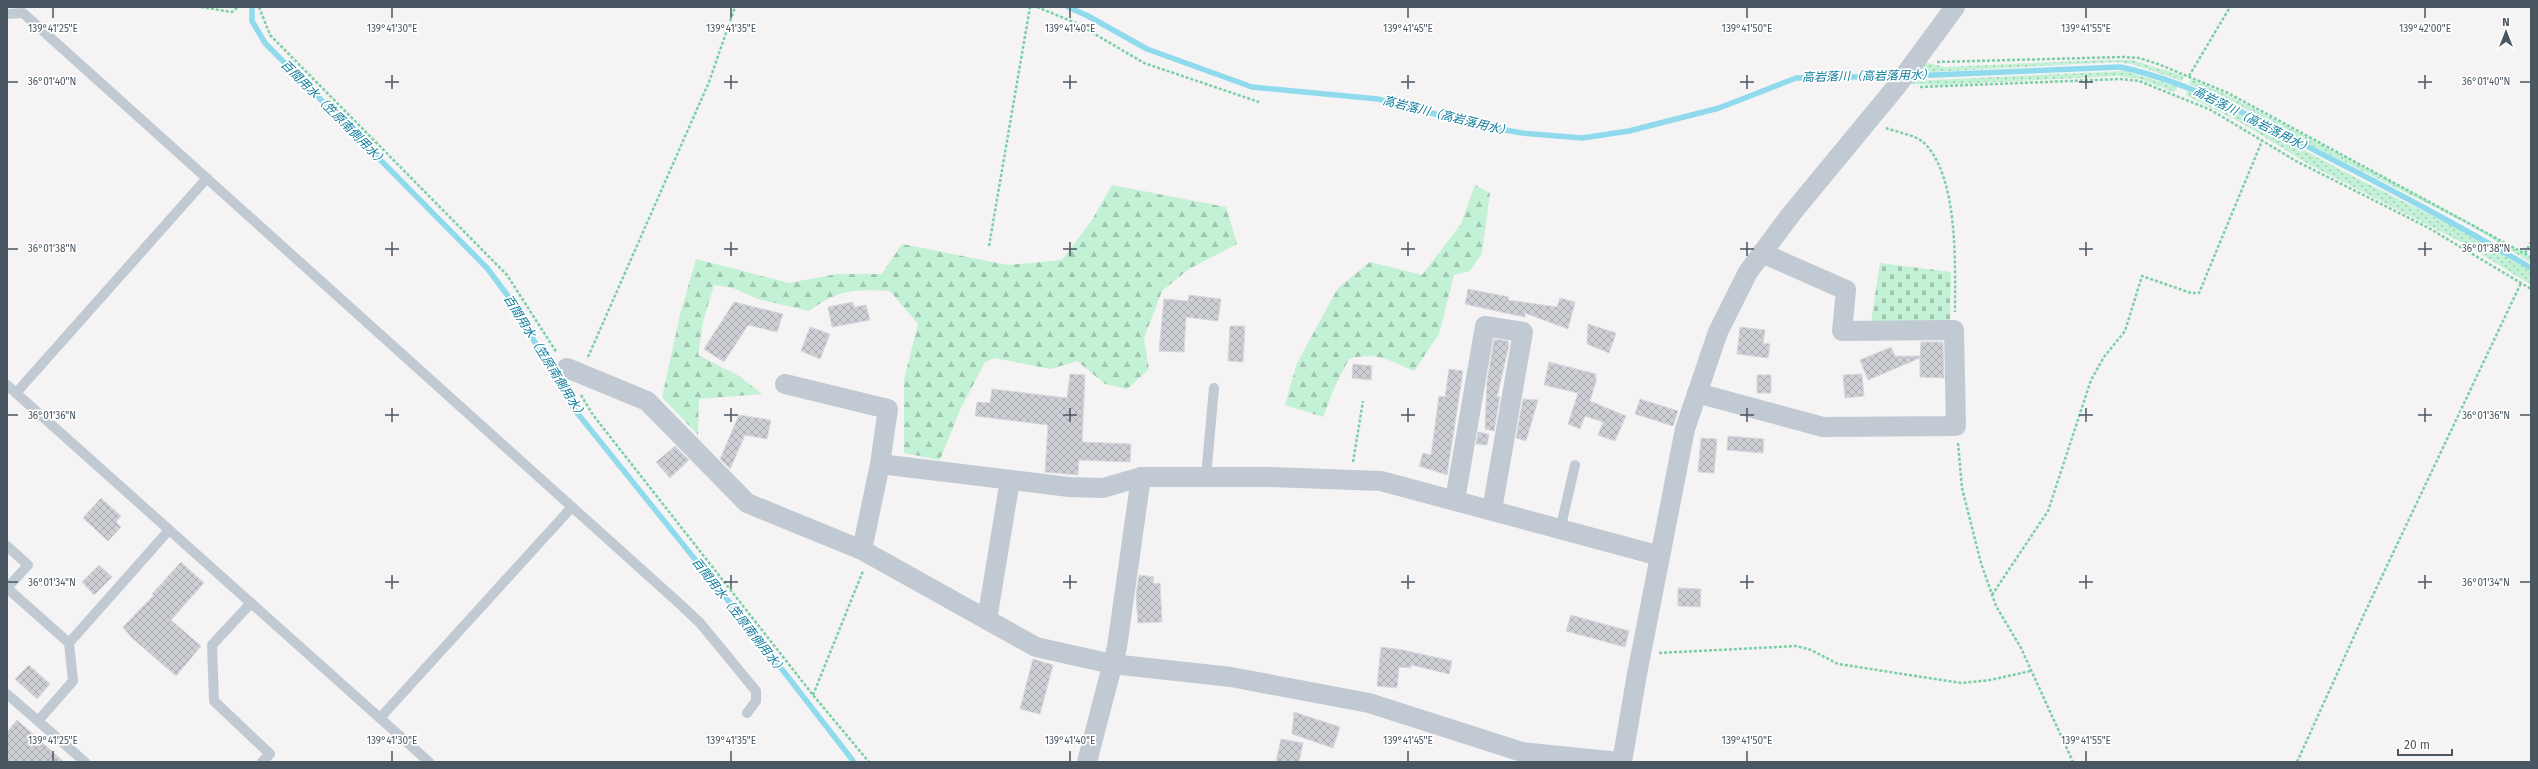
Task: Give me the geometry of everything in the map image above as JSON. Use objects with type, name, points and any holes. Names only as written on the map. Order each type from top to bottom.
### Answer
[{"type":"street","points":[[573,371],[647,401],[747,503],[866,553],[1036,647],[1112,664],[1232,678],[1368,703],[1522,752],[1621,762],[1685,429],[1718,332],[1748,272],[1792,213],[1919,58],[1955,7]]},
{"type":"street","points":[[1697,393],[1823,427],[1956,426],[1954,330],[1842,331],[1846,290],[1762,253]]},
{"type":"street","points":[[1455,500],[1485,326],[1523,332],[1492,510]]},
{"type":"street","points":[[785,384],[888,409],[866,553]]},
{"type":"street","points":[[880,464],[1069,487],[1103,488],[1141,477],[1206,476],[1381,481],[1660,556]]},
{"type":"street","points":[[1087,762],[1112,664],[1141,477]]},
{"type":"street","points":[[987,620],[1010,480]]},
{"type":"lane","points":[[7,14],[23,13],[700,623],[756,691],[756,702],[747,713]]},
{"type":"lane","points":[[16,393],[207,178]]},
{"type":"lane","points":[[7,385],[429,762]]},
{"type":"lane","points":[[1206,476],[1214,388]]},
{"type":"lane","points":[[1560,530],[1575,465]]},
{"type":"lane","points":[[380,718],[572,507]]},
{"type":"lane","points":[[70,643],[169,530]]},
{"type":"lane","points":[[7,546],[28,565],[7,588],[70,643],[73,681],[38,721]]},
{"type":"lane","points":[[251,603],[212,645],[214,701],[270,754],[262,762]]},
{"type":"lane","points":[[7,694],[85,762]]},
{"type":"path","points":[[201,7],[232,12],[238,7]]},
{"type":"path","points":[[573,371],[709,82],[735,7]]},
{"type":"path","points":[[988,246],[1030,7]]},
{"type":"path","points":[[1037,7],[1076,23],[1144,62],[1259,102]]},
{"type":"path","points":[[2189,76],[2230,7]]},
{"type":"path","points":[[1919,58],[1943,63],[2124,57],[2139,58],[2228,92],[2531,257]]},
{"type":"path","points":[[1896,87],[2120,79],[2139,81],[2211,110],[2296,161],[2427,227],[2531,289]]},
{"type":"path","points":[[1871,118],[1883,127],[1922,141],[1938,162],[1948,188],[1954,254],[1954,330]]},
{"type":"path","points":[[1992,595],[2048,511],[2091,380],[2104,357],[2125,331],[2142,276],[2190,293],[2199,292],[2262,141]]},
{"type":"path","points":[[2525,253],[2531,242]]},
{"type":"path","points":[[2297,762],[2369,602],[2520,283]]},
{"type":"path","points":[[1350,479],[1363,401]]},
{"type":"path","points":[[1956,426],[1962,488],[1981,563],[1992,595],[2031,671],[2073,762]]},
{"type":"path","points":[[813,695],[866,553]]},
{"type":"path","points":[[1641,654],[1796,646],[1812,650],[1838,664],[1961,683],[1990,680],[2031,671]]},
{"type":"green space","points":[[2132,60],[2184,76],[2182,81],[2132,64],[2115,62],[1916,73],[1925,62],[1944,67]]},
{"type":"green space","points":[[2125,71],[2178,87],[2174,92],[2140,79],[2119,76],[1940,85],[1909,84],[1912,81]]},
{"type":"green space","points":[[2191,79],[2226,94],[2472,224],[2531,258],[2531,263],[2470,225],[2311,145],[2233,102],[2189,84]]},
{"type":"green space","points":[[2187,91],[2224,106],[2328,163],[2481,241],[2531,271],[2531,285],[2465,244],[2310,165],[2238,121],[2186,95]]},
{"type":"green space","points":[[1112,185],[1226,207],[1237,244],[1189,269],[1162,291],[1144,338],[1149,369],[1127,389],[1105,384],[1077,361],[1051,369],[995,358],[985,362],[960,410],[940,460],[904,453],[904,380],[918,324],[890,291],[866,290],[838,294],[809,311],[758,299],[733,288],[714,285],[703,322],[698,355],[739,376],[762,394],[699,399],[698,435],[662,397],[680,315],[696,259],[789,283],[837,274],[882,274],[902,244],[1008,265],[1062,260],[1092,220]]},
{"type":"green space","points":[[1475,185],[1490,193],[1482,253],[1470,271],[1454,275],[1439,334],[1414,371],[1383,358],[1367,356],[1349,359],[1335,386],[1323,417],[1285,405],[1297,363],[1338,288],[1370,262],[1422,275],[1461,224]]},
{"type":"green space","points":[[1880,263],[1951,272],[1950,328],[1870,329]]},
{"type":"building","points":[[1468,289],[1509,297],[1508,300],[1557,307],[1560,298],[1575,302],[1568,329],[1525,313],[1525,317],[1465,304]]},
{"type":"building","points":[[1189,295],[1221,299],[1218,321],[1186,317],[1184,352],[1159,351],[1164,299],[1188,301]]},
{"type":"building","points":[[734,302],[783,314],[777,332],[748,325],[724,362],[704,349]]},
{"type":"building","points":[[853,302],[854,307],[866,305],[870,320],[832,327],[828,307]]},
{"type":"building","points":[[1588,324],[1616,333],[1609,353],[1587,344]]},
{"type":"building","points":[[1230,326],[1245,326],[1243,362],[1228,361]]},
{"type":"building","points":[[810,327],[830,334],[820,359],[801,351]]},
{"type":"building","points":[[1740,327],[1765,330],[1763,343],[1770,344],[1768,358],[1737,354]]},
{"type":"building","points":[[1494,339],[1508,341],[1509,345],[1497,397],[1500,397],[1494,431],[1485,429],[1487,382]]},
{"type":"building","points":[[1921,342],[1943,342],[1944,378],[1920,377],[1920,358],[1868,380],[1860,360],[1891,347],[1895,356],[1920,356]]},
{"type":"building","points":[[1549,362],[1596,374],[1596,382],[1590,401],[1626,416],[1615,441],[1598,435],[1603,422],[1585,416],[1580,429],[1568,424],[1578,393],[1544,385]]},
{"type":"building","points":[[1353,364],[1372,366],[1371,380],[1352,378]]},
{"type":"building","points":[[1449,369],[1463,371],[1447,475],[1419,466],[1423,453],[1431,455],[1439,396],[1445,397]]},
{"type":"building","points":[[1070,374],[1085,375],[1082,442],[1131,444],[1130,462],[1079,460],[1078,475],[1045,472],[1048,425],[975,416],[977,402],[990,403],[992,389],[1067,398]]},
{"type":"building","points":[[1862,374],[1864,396],[1845,398],[1843,375]]},
{"type":"building","points":[[1757,375],[1771,375],[1771,393],[1757,393]]},
{"type":"building","points":[[1523,399],[1538,400],[1526,441],[1516,438]]},
{"type":"building","points":[[1640,399],[1678,411],[1673,426],[1635,414]]},
{"type":"building","points":[[739,415],[771,420],[767,439],[745,435],[730,469],[720,459]]},
{"type":"building","points":[[1478,432],[1489,434],[1487,445],[1476,444]]},
{"type":"building","points":[[1728,436],[1764,439],[1763,453],[1727,450]]},
{"type":"building","points":[[1701,438],[1717,439],[1714,473],[1698,472]]},
{"type":"building","points":[[675,446],[689,460],[670,478],[656,462]]},
{"type":"building","points":[[101,498],[121,516],[116,522],[121,527],[108,541],[83,518]]},
{"type":"building","points":[[181,562],[204,583],[171,620],[201,646],[176,676],[131,637],[123,627],[154,595],[152,594]]},
{"type":"building","points":[[99,565],[112,577],[94,595],[82,582]]},
{"type":"building","points":[[1139,575],[1154,577],[1153,584],[1160,583],[1162,622],[1138,623],[1136,595]]},
{"type":"building","points":[[1678,588],[1701,589],[1700,607],[1678,606]]},
{"type":"building","points":[[1571,615],[1629,631],[1625,647],[1566,631]]},
{"type":"building","points":[[1381,647],[1403,650],[1452,661],[1449,674],[1411,665],[1411,668],[1399,667],[1397,688],[1377,686]]},
{"type":"building","points":[[1033,659],[1053,665],[1040,714],[1020,709]]},
{"type":"building","points":[[29,665],[50,684],[37,699],[15,679]]},
{"type":"building","points":[[1294,712],[1340,727],[1333,748],[1292,734]]},
{"type":"building","points":[[17,720],[64,762],[7,762],[7,732]]},
{"type":"building","points":[[1281,739],[1303,743],[1299,762],[1276,762]]},
{"type":"waterway","name":"高岩落川（高岩落用水）","points":[[1068,7],[1088,16],[1147,49],[1252,87],[1378,99],[1477,125],[1522,133],[1582,138],[1629,131],[1719,108],[1796,78],[1898,76]]},
{"type":"waterway","name":"百間用水（笠原南側用水）","points":[[252,8],[252,21],[265,43],[487,268],[508,296],[574,409],[739,614],[854,762]]},
{"type":"waterway","name":"高岩落川（高岩落用水）","points":[[1910,76],[2120,67],[2172,82],[2222,102],[2246,114],[2425,208],[2531,268]]}]
